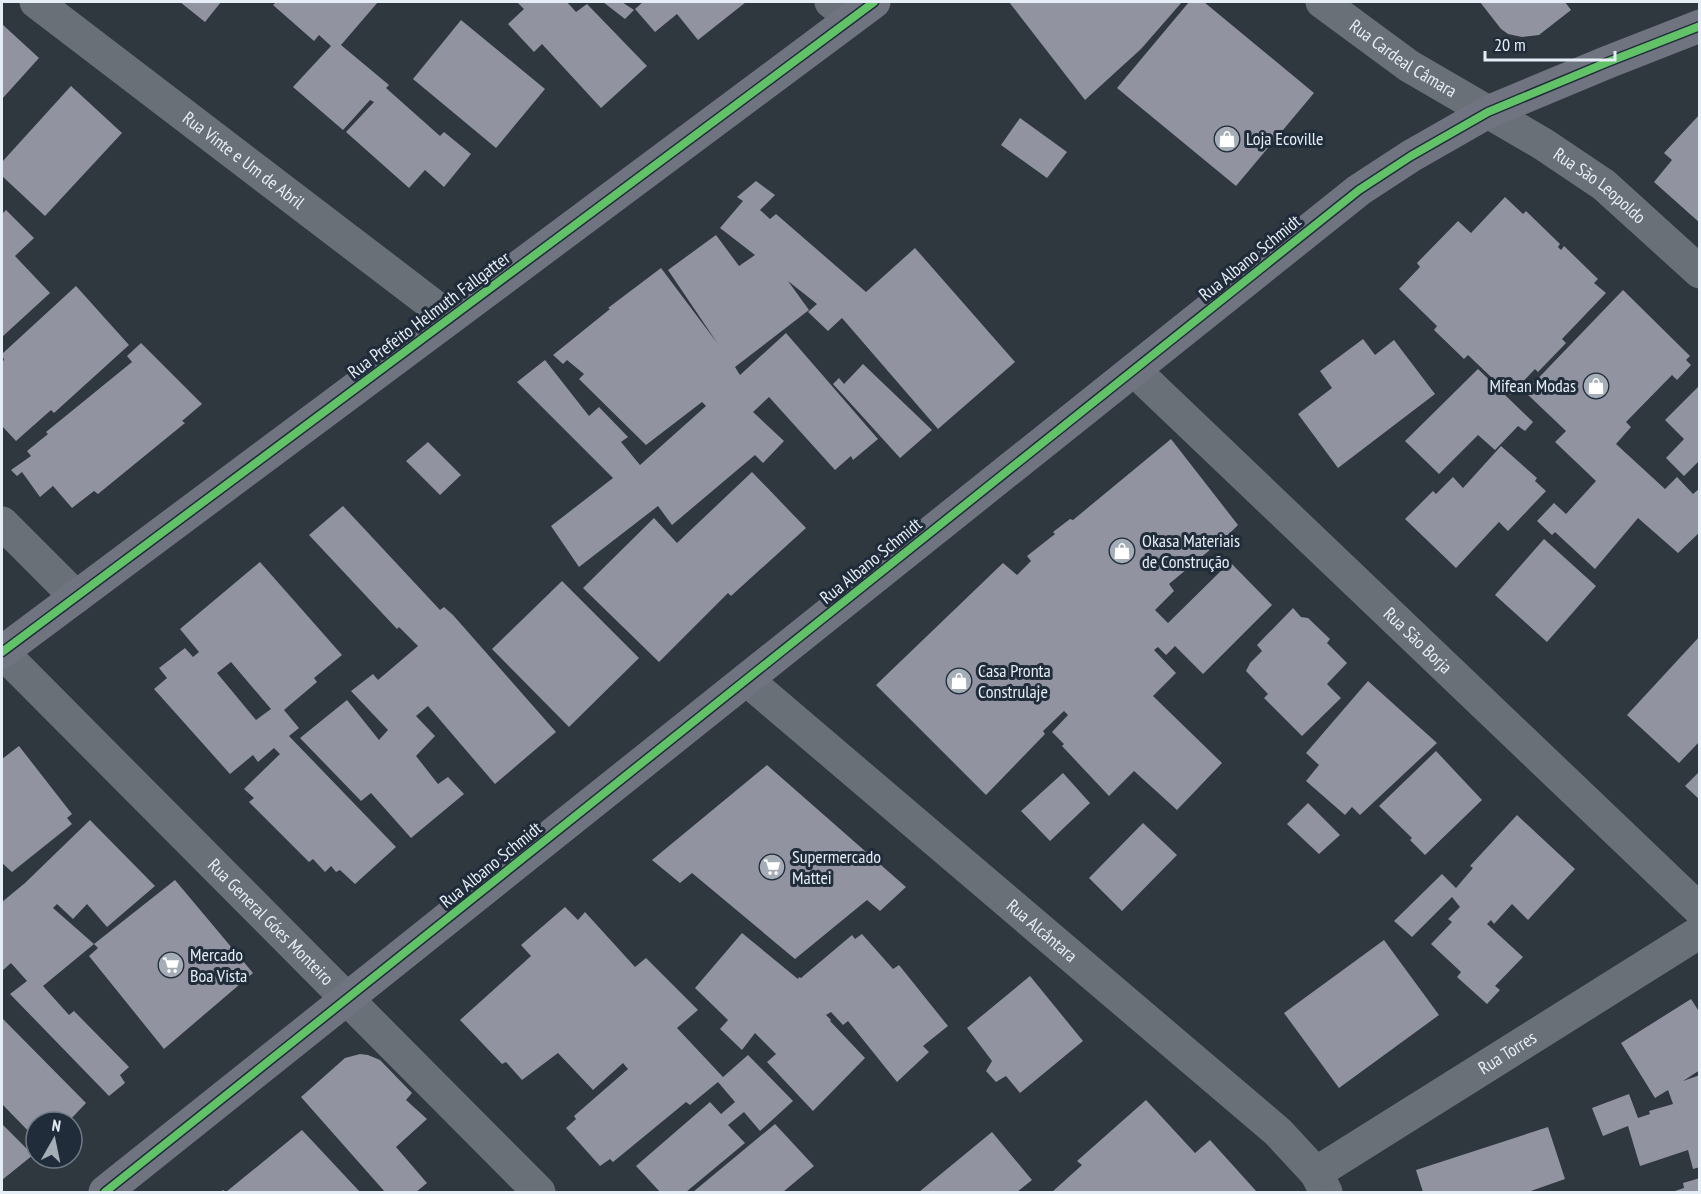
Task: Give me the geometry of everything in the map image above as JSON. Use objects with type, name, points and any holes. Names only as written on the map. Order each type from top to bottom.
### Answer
[{"type":"main road","name":"Rua Prefeito Helmuth Fallgatter","points":[[2,652],[450,318],[852,7]]},
{"type":"main road","name":"Rua Albano Schmidt","points":[[105,1192],[1359,190],[1411,156],[1488,112],[1700,26]]},
{"type":"street","name":"Rua Vinte e Um de Abril","points":[[36,2],[450,318]]},
{"type":"street","name":"Rua Cardeal Câmara","points":[[1322,2],[1409,66],[1488,112]]},
{"type":"street","name":"Rua São Leopoldo","points":[[1488,112],[1543,144],[1604,185],[1700,272]]},
{"type":"street","name":"Rua São Borja","points":[[1134,370],[1700,910]]},
{"type":"street","points":[[2,523],[76,597]]},
{"type":"street","name":"Rua General Góes Monteiro","points":[[2,652],[539,1192]]},
{"type":"street","name":"Rua Alcântara","points":[[747,680],[1278,1132],[1321,1183]]},
{"type":"street","name":"Rua Torres","points":[[1321,1183],[1700,932]]},
{"type":"building","points":[[180,2],[221,2],[205,22]]},
{"type":"building","points":[[276,2],[378,2],[341,45],[389,85],[386,88],[440,136],[444,132],[471,154],[444,187],[425,170],[409,188],[346,132],[374,102],[370,100],[343,130],[293,87],[331,46],[319,35],[314,41],[273,5]]},
{"type":"building","points":[[517,2],[567,2],[576,12],[587,4],[647,66],[601,108],[542,44],[534,52],[508,24],[524,9]]},
{"type":"building","points":[[603,2],[622,2],[634,10],[625,19]]},
{"type":"building","points":[[643,2],[746,2],[698,40],[677,14],[655,32],[635,9]]},
{"type":"building","points":[[1009,2],[1182,2],[1141,49],[1085,100]]},
{"type":"building","name":"Loja Ecoville","points":[[1189,2],[1204,2],[1314,93],[1236,186],[1117,88]]},
{"type":"building","points":[[1480,2],[1565,2],[1571,10],[1539,35],[1522,37],[1508,34],[1501,29]]},
{"type":"building","points":[[461,20],[545,89],[496,148],[413,79]]},
{"type":"building","points":[[2,24],[39,58],[2,99]]},
{"type":"building","points":[[71,86],[122,133],[45,216],[2,176],[2,162]]},
{"type":"building","points":[[1700,114],[1700,223],[1654,182],[1672,160],[1664,153]]},
{"type":"building","points":[[1020,118],[1067,152],[1047,178],[1001,145]]},
{"type":"building","points":[[756,181],[775,195],[760,210],[770,219],[776,214],[866,292],[915,248],[1015,362],[938,429],[842,318],[828,331],[808,312],[817,304],[788,281],[809,310],[735,367],[740,375],[786,333],[878,439],[853,460],[851,456],[835,470],[769,397],[753,412],[784,441],[763,463],[755,455],[672,525],[658,506],[579,567],[551,526],[613,478],[517,382],[545,360],[589,416],[599,407],[628,437],[621,442],[640,465],[706,406],[702,402],[646,445],[579,379],[584,374],[567,360],[563,364],[553,355],[610,309],[608,308],[661,268],[718,344],[668,270],[716,235],[739,266],[755,255],[720,228],[743,201],[737,197]]},
{"type":"building","points":[[1505,197],[1523,214],[1526,211],[1560,244],[1558,247],[1561,250],[1564,246],[1598,279],[1594,283],[1606,293],[1562,339],[1566,343],[1538,372],[1535,369],[1510,395],[1468,355],[1464,359],[1434,330],[1437,326],[1399,289],[1420,267],[1417,263],[1458,221],[1471,233]]},
{"type":"building","points":[[6,210],[34,238],[15,256],[50,293],[2,337],[2,214]]},
{"type":"building","points":[[76,286],[129,345],[54,413],[51,410],[16,441],[2,426],[2,362],[4,360],[2,354]]},
{"type":"building","points":[[1623,290],[1690,356],[1686,360],[1691,365],[1677,380],[1672,375],[1626,422],[1631,427],[1616,444],[1665,489],[1677,477],[1693,494],[1700,488],[1700,532],[1678,553],[1638,518],[1595,569],[1555,532],[1552,535],[1537,521],[1554,503],[1566,514],[1596,481],[1555,442],[1566,431],[1525,392]]},
{"type":"building","points":[[1363,339],[1375,355],[1394,340],[1435,394],[1338,468],[1298,414],[1332,388],[1320,371]]},
{"type":"building","points":[[141,343],[202,404],[182,421],[185,423],[98,494],[94,491],[72,508],[53,486],[40,497],[22,472],[17,476],[11,470],[31,456],[27,451],[48,434],[46,432],[132,362],[127,356]]},
{"type":"building","points":[[863,364],[932,430],[900,458],[833,384],[839,378],[844,384]]},
{"type":"building","points":[[1478,369],[1533,422],[1525,431],[1518,426],[1495,450],[1478,435],[1439,474],[1405,441]]},
{"type":"building","points":[[1700,385],[1700,460],[1684,476],[1666,458],[1684,439],[1665,420]]},
{"type":"building","points":[[1171,439],[1238,525],[1218,545],[1169,584],[1174,591],[1155,610],[1168,623],[1230,562],[1272,605],[1203,674],[1175,646],[1166,655],[1158,647],[1154,650],[1176,673],[1153,696],[1222,763],[1177,810],[1134,771],[1109,796],[1062,746],[1064,744],[1052,732],[1068,715],[1064,711],[986,795],[876,685],[1003,563],[1017,575],[1031,561],[1027,556],[1055,534],[1053,532],[1070,519],[1073,520]]},
{"type":"building","points":[[428,442],[461,475],[440,495],[406,461]]},
{"type":"building","points":[[1501,446],[1537,478],[1535,481],[1546,491],[1508,531],[1499,522],[1456,568],[1405,519],[1433,491],[1436,494],[1453,477],[1463,488]]},
{"type":"building","points":[[752,472],[806,528],[731,596],[728,593],[659,662],[583,588],[654,518],[677,543]]},
{"type":"building","points":[[343,506],[440,610],[444,607],[453,615],[556,732],[495,784],[428,706],[416,716],[435,736],[416,756],[438,784],[448,777],[464,794],[411,838],[371,793],[361,801],[300,738],[347,700],[379,740],[388,730],[351,691],[373,674],[378,680],[418,646],[399,627],[397,629],[309,535]]},
{"type":"building","points":[[1544,539],[1596,586],[1547,642],[1495,595]]},
{"type":"building","points":[[260,562],[342,655],[314,678],[317,682],[284,710],[299,728],[289,736],[396,847],[355,884],[340,870],[336,872],[331,866],[325,872],[313,859],[309,862],[249,802],[254,798],[244,789],[280,754],[274,748],[258,762],[253,755],[230,774],[154,689],[167,678],[159,668],[185,648],[193,657],[199,652],[180,629]],"holes":[[[231,662],[271,709],[256,720],[217,673]]]},
{"type":"building","points":[[562,581],[639,658],[569,727],[492,649]]},
{"type":"building","points":[[1293,608],[1301,617],[1308,618],[1330,639],[1327,643],[1347,663],[1327,684],[1341,698],[1302,736],[1264,698],[1268,694],[1246,671],[1250,663],[1262,651],[1257,645]]},
{"type":"building","points":[[1700,636],[1700,741],[1679,763],[1627,715]]},
{"type":"building","points":[[1368,681],[1437,743],[1360,815],[1352,807],[1345,815],[1306,781],[1319,765],[1306,753]]},
{"type":"building","points":[[19,746],[72,814],[67,818],[72,824],[12,872],[2,863],[2,759]]},
{"type":"building","points":[[1436,751],[1482,800],[1425,855],[1410,840],[1412,838],[1379,806]]},
{"type":"building","name":"Supermercado Mattei","points":[[767,765],[906,887],[880,911],[867,900],[795,959],[692,873],[680,883],[652,860]]},
{"type":"building","points":[[1700,771],[1700,800],[1685,786]]},
{"type":"building","points":[[1063,773],[1090,803],[1050,841],[1021,811]]},
{"type":"building","points":[[1308,803],[1340,835],[1319,854],[1287,824]]},
{"type":"building","points":[[1517,815],[1575,869],[1528,920],[1512,904],[1494,924],[1491,920],[1487,924],[1523,957],[1495,986],[1500,990],[1487,1004],[1457,977],[1461,972],[1431,944],[1452,922],[1448,919],[1460,907],[1452,897],[1412,937],[1394,921],[1442,874],[1456,888],[1473,868],[1470,866]]},
{"type":"building","points":[[90,820],[155,886],[107,927],[87,904],[73,919],[57,904],[53,908],[94,944],[43,986],[69,1015],[74,1011],[129,1067],[120,1075],[125,1083],[109,1096],[10,994],[27,981],[11,963],[2,971],[2,902]]},
{"type":"building","points":[[1143,823],[1177,855],[1122,911],[1089,878]]},
{"type":"building","name":"Mercado Boa Vista","points":[[175,880],[253,973],[164,1049],[89,956],[98,948],[94,944]]},
{"type":"building","points":[[565,907],[578,920],[585,912],[635,967],[646,958],[698,1010],[677,1028],[723,1077],[748,1055],[793,1101],[760,1131],[744,1112],[728,1125],[745,1143],[686,1192],[660,1192],[636,1166],[710,1102],[721,1114],[735,1102],[718,1082],[690,1105],[686,1102],[613,1162],[610,1159],[600,1166],[566,1128],[576,1119],[574,1116],[628,1069],[623,1063],[593,1090],[558,1053],[522,1080],[506,1062],[502,1064],[460,1020],[531,956],[521,945]]},
{"type":"building","points":[[742,933],[798,979],[852,935],[855,939],[862,934],[893,969],[899,965],[948,1026],[923,1046],[929,1052],[897,1082],[848,1021],[843,1025],[831,1012],[826,1015],[865,1058],[813,1111],[767,1062],[776,1054],[755,1033],[742,1050],[720,1029],[728,1020],[695,988]]},
{"type":"building","points":[[1384,940],[1439,1015],[1339,1088],[1284,1013]]},
{"type":"building","points":[[1030,976],[1083,1041],[1020,1093],[1006,1076],[996,1082],[986,1071],[992,1061],[967,1028]]},
{"type":"building","points":[[1691,999],[1700,1013],[1700,1070],[1683,1081],[1700,1075],[1700,1167],[1693,1169],[1688,1150],[1640,1166],[1628,1126],[1603,1136],[1592,1108],[1629,1094],[1638,1118],[1650,1114],[1649,1111],[1673,1104],[1668,1090],[1655,1098],[1621,1043]]},
{"type":"building","points":[[3,1019],[86,1103],[79,1110],[24,1110],[24,1127],[2,1104]]},
{"type":"building","points":[[360,1054],[380,1060],[412,1093],[406,1100],[427,1119],[396,1147],[427,1183],[416,1192],[385,1192],[301,1097],[345,1058]]},
{"type":"building","points":[[1146,1100],[1195,1153],[1210,1140],[1257,1192],[1052,1192],[1082,1165],[1077,1161]]},
{"type":"building","points":[[2,1124],[24,1146],[24,1162],[2,1180]]},
{"type":"building","points":[[775,1124],[814,1166],[783,1192],[693,1192]]},
{"type":"building","points":[[1548,1127],[1565,1179],[1528,1192],[1423,1192],[1416,1170]]},
{"type":"building","points":[[302,1130],[360,1192],[226,1192]]},
{"type":"building","points":[[992,1132],[1032,1180],[1017,1192],[919,1192]]},
{"type":"building","points":[[1700,1178],[1700,1192],[1672,1192],[1684,1188],[1683,1183]]},
{"type":"cycle path","points":[[2,652],[874,2]]},
{"type":"cycle path","points":[[105,1192],[1359,190],[1411,156],[1488,112],[1700,26]]},
{"type":"place","name":"Loja Ecoville","points":[[1227,139]]},
{"type":"place","name":"Mifean Modas","points":[[1596,386]]},
{"type":"place","name":"Okasa Materiais de Construção","points":[[1122,551]]},
{"type":"place","name":"Casa Pronta Construlaje","points":[[959,681]]},
{"type":"place","name":"Supermercado Mattei","points":[[772,867]]},
{"type":"place","name":"Mercado Boa Vista","points":[[171,965]]}]
